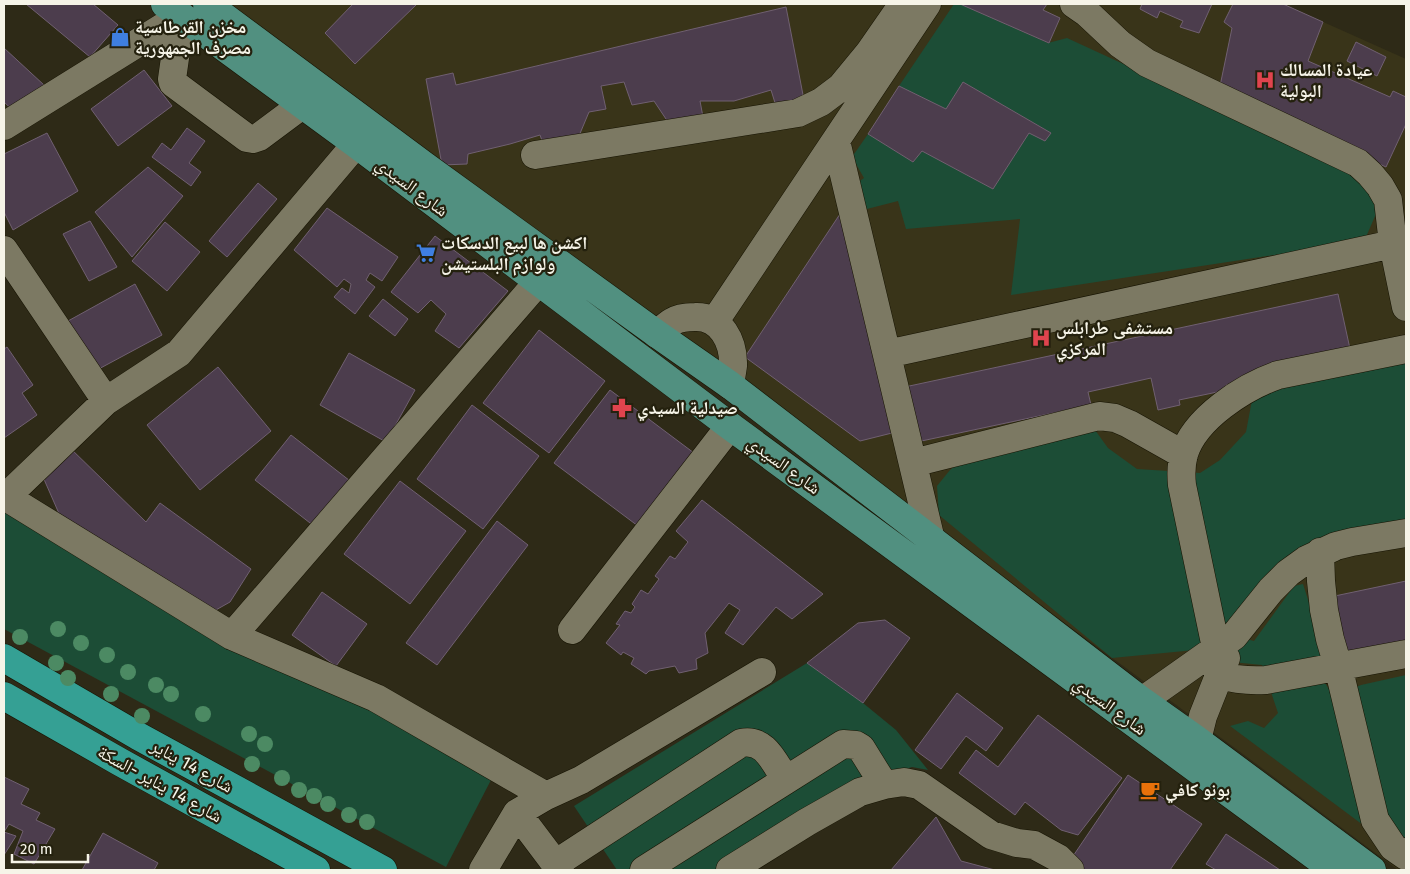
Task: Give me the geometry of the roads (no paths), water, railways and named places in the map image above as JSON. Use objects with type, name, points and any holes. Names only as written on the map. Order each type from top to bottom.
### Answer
[{"type":"highway","name":"شارع 14 يناير","points":[[4,658],[138,736],[382,870]]},
{"type":"highway","name":"شارع 14 يناير -السكة","points":[[4,696],[316,870]]},
{"type":"main road","name":"شارع السيدي","points":[[207,4],[425,166],[730,385],[1142,701],[1372,870]]},
{"type":"main road","name":"شارع السيدي","points":[[173,10],[356,144],[730,426],[1334,870]]},
{"type":"street","points":[[535,155],[798,113],[821,102],[841,87],[869,53],[903,4]]},
{"type":"street","points":[[715,321],[927,4]]},
{"type":"street","points":[[1074,4],[1087,13],[1120,44],[1147,63],[1358,162],[1380,186],[1388,200],[1406,307]]},
{"type":"street","points":[[173,10],[173,83],[247,138],[253,139],[259,136],[302,105]]},
{"type":"street","points":[[5,123],[173,10]]},
{"type":"street","points":[[836,141],[931,540]]},
{"type":"street","points":[[356,144],[179,353],[106,401],[5,496],[232,636],[376,698],[546,796]]},
{"type":"street","points":[[887,354],[1394,244]]},
{"type":"street","points":[[4,250],[106,401]]},
{"type":"street","points":[[232,636],[538,282]]},
{"type":"street","points":[[657,334],[673,321],[680,319],[701,317],[715,321],[724,331],[730,346],[733,364],[730,385]]},
{"type":"street","points":[[1197,740],[1203,716],[1220,675],[1225,642],[1182,485],[1181,470],[1184,455],[1193,435],[1217,410],[1235,396],[1261,381],[1278,375],[1406,349]]},
{"type":"street","points":[[913,463],[1099,416],[1115,418],[1129,424],[1184,455]]},
{"type":"street","points":[[572,630],[730,426]]},
{"type":"street","points":[[1142,701],[1225,642],[1271,590],[1288,573],[1306,560],[1336,546],[1406,533]]},
{"type":"street","points":[[1320,552],[1324,610],[1375,820],[1393,848],[1406,856]]},
{"type":"street","points":[[1220,675],[1253,681],[1266,680],[1406,654]]},
{"type":"street","points":[[483,870],[517,813],[546,796],[581,780],[762,672]]},
{"type":"street","points":[[517,813],[557,867],[741,743],[749,741],[763,747],[786,780]]},
{"type":"street","points":[[644,870],[843,744],[856,745],[861,748],[884,785]]},
{"type":"street","points":[[730,870],[807,822],[860,792],[884,785],[904,782],[919,785],[990,835],[1017,843],[1034,844],[1058,858],[1070,870]]},
{"type":"place","name":"مخزن القرطاسية مصرف الجمهورية","points":[[120,37]]},
{"type":"place","name":"عيادة المسالك البولية","points":[[1265,80]]},
{"type":"place","name":"اكشن ها لبيع الدسكات ولوازم البلستيشن","points":[[426,253]]},
{"type":"place","name":"مستشفى طرابلس المركزي","points":[[1041,338]]},
{"type":"place","name":"صيدلية السيدي","points":[[622,408]]},
{"type":"place","name":"بونو كافي","points":[[1150,790]]}]
